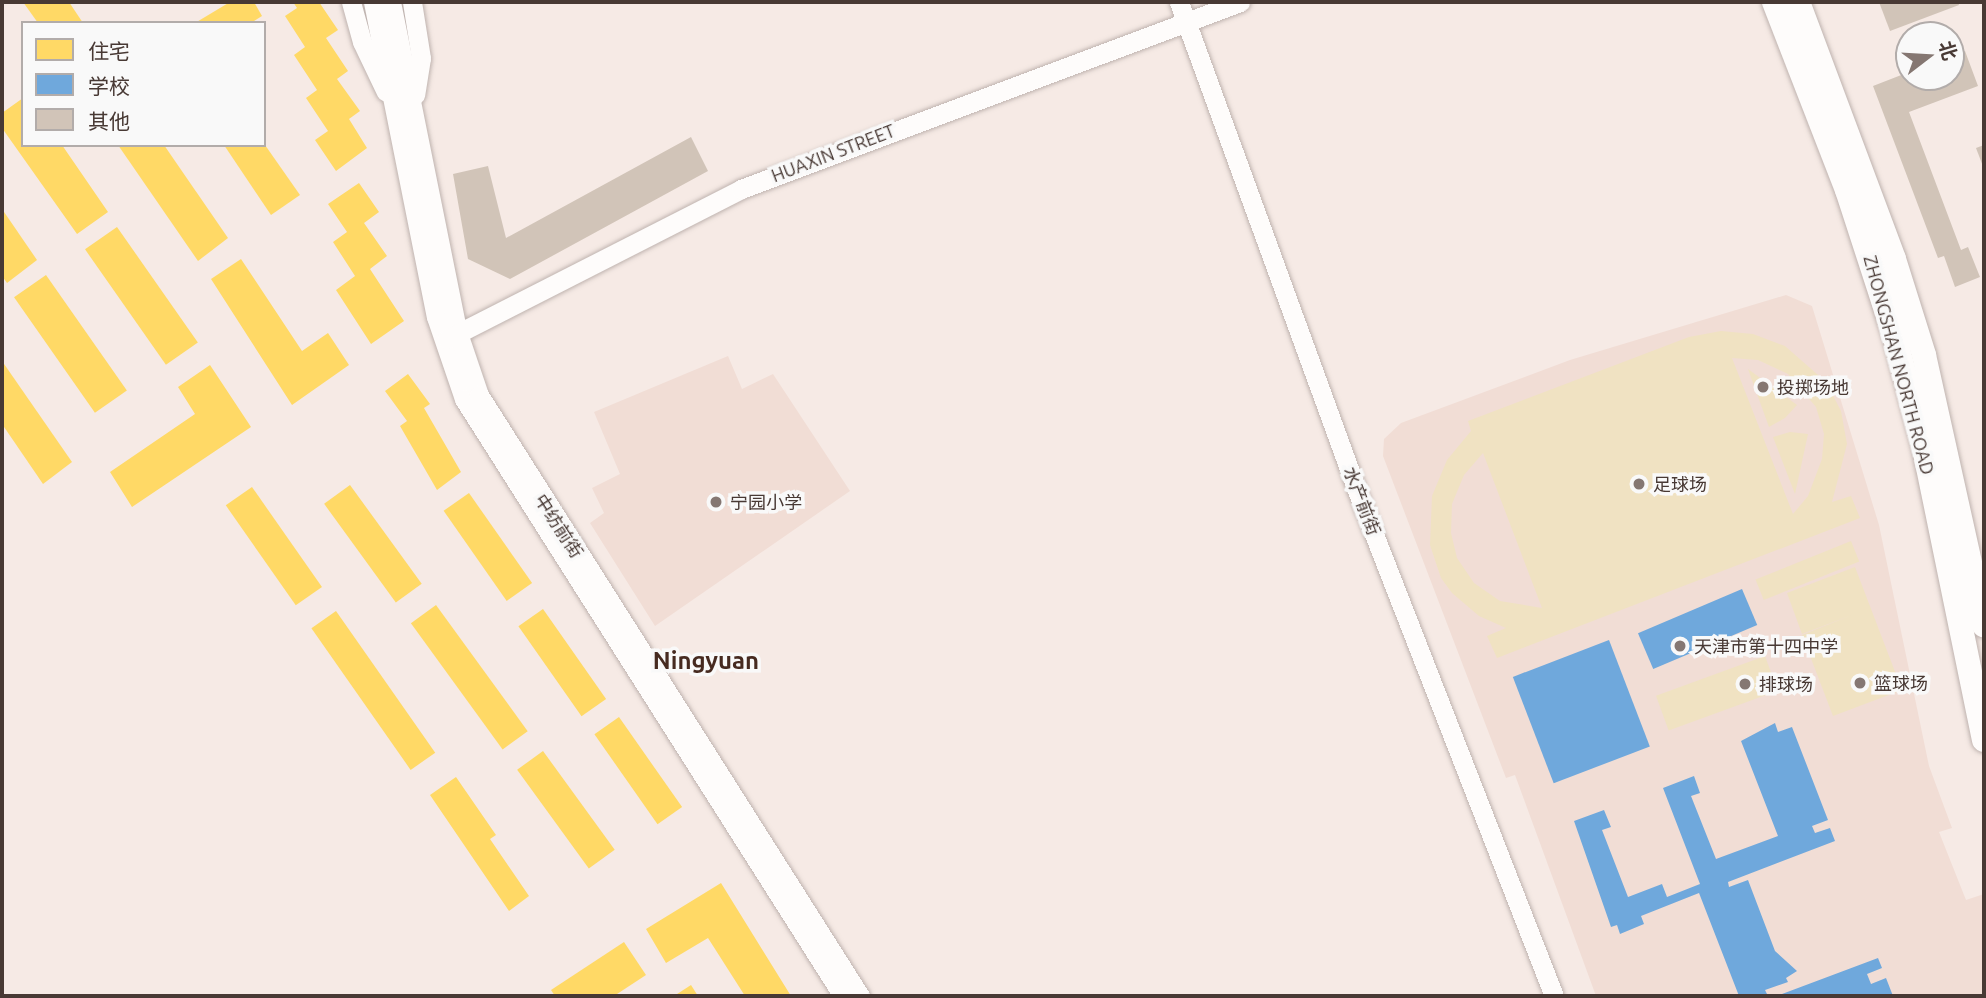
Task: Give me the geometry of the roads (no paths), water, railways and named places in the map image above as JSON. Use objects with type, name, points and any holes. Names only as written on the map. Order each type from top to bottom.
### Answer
[{"type":"main road","name":"ZHONGSHAN NORTH ROAD","points":[[1774,2],[1847,190],[1895,338],[1924,448],[1984,740]]},
{"type":"main road","name":"ZHONGSHAN NORTH ROAD","points":[[1798,2],[1894,259],[1924,355],[1981,593],[1984,625]]},
{"type":"street","points":[[351,2],[372,67],[392,102]]},
{"type":"street","points":[[373,2],[392,102],[450,337],[479,426],[843,996]]},
{"type":"street","name":"中纺前街","points":[[391,2],[414,100],[450,337],[496,426],[860,996]]},
{"type":"street","points":[[412,2],[421,58],[414,100]]},
{"type":"street","name":"水产前街","points":[[1179,2],[1356,488],[1554,996]]},
{"type":"street","name":"HUAXIN STREET","points":[[450,337],[741,189],[1240,2]]},
{"type":"place","name":"投掷场地","points":[[1763,387]]},
{"type":"place","name":"足球场","points":[[1639,484]]},
{"type":"place","name":"宁园小学","points":[[716,502]]},
{"type":"place","name":"天津市第十四中学","points":[[1680,646]]},
{"type":"place","name":"篮球场","points":[[1860,683]]},
{"type":"place","name":"排球场","points":[[1745,684]]},
{"type":"district","name":"Ningyuan","points":[[706,661]]}]
